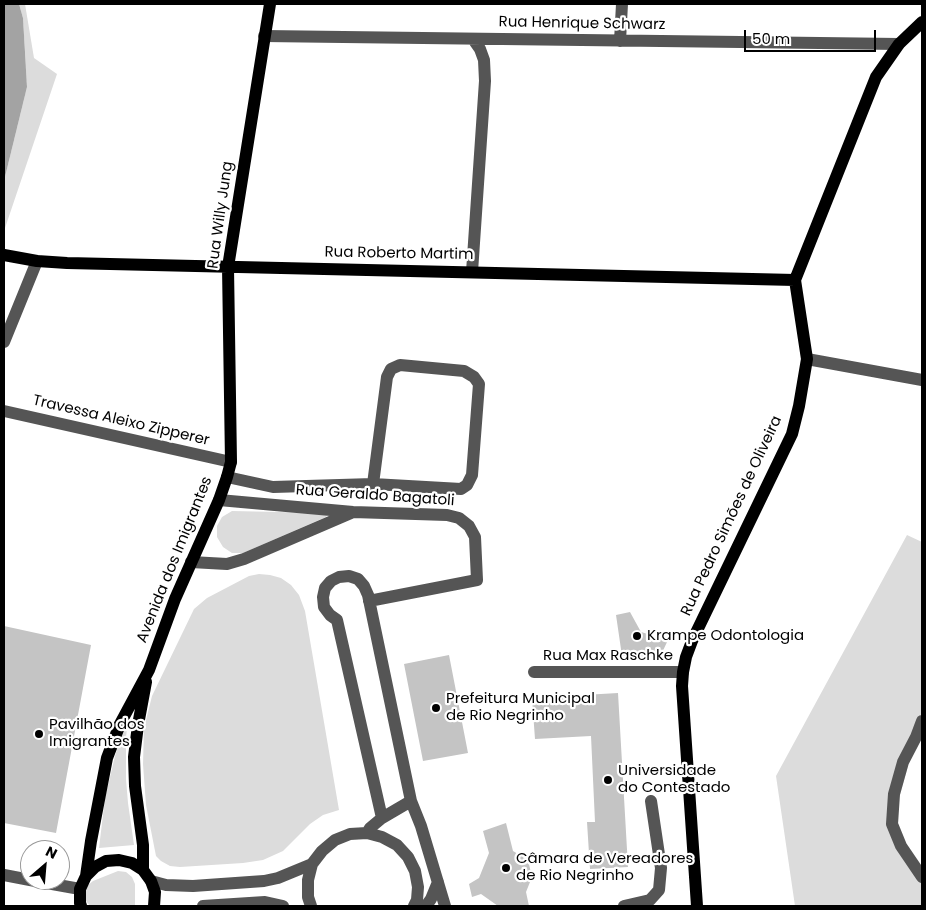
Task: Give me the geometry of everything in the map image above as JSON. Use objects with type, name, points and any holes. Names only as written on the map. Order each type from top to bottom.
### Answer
[{"type":"main road","name":"Rua Willy Jung","points":[[231,462],[228,267],[270,4]]},
{"type":"main road","points":[[794,280],[876,77],[899,44],[922,22]]},
{"type":"main road","name":"Rua Roberto Martim","points":[[4,255],[37,261],[794,280]]},
{"type":"main road","name":"Rua Pedro Simões de Oliveira","points":[[697,906],[682,686],[683,672],[692,641],[792,434],[807,359],[794,280]]},
{"type":"main road","name":"Avenida dos Imigrantes","points":[[86,876],[108,758],[120,724],[149,670],[175,599],[219,500],[231,462]]},
{"type":"main road","name":"Avenida dos Imigrantes","points":[[143,870],[143,845],[135,786],[134,757],[149,670]]},
{"type":"main road","points":[[80,905],[80,889],[86,876],[94,867],[106,861],[119,860],[132,863],[143,870],[151,881],[155,892],[154,906]]},
{"type":"street","points":[[620,41],[622,4]]},
{"type":"street","name":"Rua Henrique Schwarz","points":[[264,36],[899,44]]},
{"type":"street","points":[[472,39],[480,49],[484,60],[485,82],[472,272]]},
{"type":"street","points":[[4,342],[37,261]]},
{"type":"street","points":[[807,359],[922,380]]},
{"type":"street","points":[[227,477],[273,487],[373,484],[461,489],[467,485],[472,475],[479,384],[474,377],[464,371],[400,365],[391,369],[387,377],[373,484]]},
{"type":"street","name":"Travessa Aleixo Zipperer","points":[[4,411],[231,462]]},
{"type":"street","name":"Rua Geraldo Bagatoli","points":[[219,500],[353,512],[447,515],[459,518],[469,526],[476,537],[477,580],[369,601]]},
{"type":"street","points":[[191,562],[227,564],[244,559],[353,512]]},
{"type":"street","points":[[382,818],[337,620],[324,607],[323,597],[325,588],[331,581],[339,577],[349,576],[358,579],[364,586],[369,601],[411,801],[421,826],[445,906]]},
{"type":"street","name":"Rua Max Raschke","points":[[534,672],[683,672]]},
{"type":"street","points":[[922,721],[903,762],[894,794],[892,824],[901,846],[922,877]]},
{"type":"street","points":[[367,833],[382,818],[411,801]]},
{"type":"street","points":[[624,906],[650,900],[659,890],[661,868],[651,801]]},
{"type":"street","points":[[311,906],[308,897],[308,880],[312,864],[322,851],[335,840],[350,834],[367,833],[382,837],[396,845],[408,857],[415,871],[418,887],[417,900],[414,906]]},
{"type":"street","points":[[151,881],[193,886],[264,881],[278,878],[312,864]]},
{"type":"street","points":[[4,875],[20,878]]},
{"type":"street","points":[[426,906],[438,882]]},
{"type":"street","points":[[70,887],[80,889]]},
{"type":"street","points":[[203,906],[266,902],[283,906]]},
{"type":"shaded area","points":[[4,4],[19,4],[23,18],[27,87],[4,181]]},
{"type":"shaded area","points":[[19,4],[25,4],[34,58],[57,74],[4,231],[4,181],[27,87],[23,18]]},
{"type":"shaded area","points":[[232,511],[324,513],[327,515],[243,553],[232,553],[223,547],[217,537],[217,526],[222,517]]},
{"type":"shaded area","points":[[907,535],[922,542],[922,721],[892,824],[922,877],[922,906],[795,906],[776,776]]},
{"type":"shaded area","points":[[259,574],[281,578],[291,585],[299,595],[305,611],[339,810],[323,815],[310,824],[283,851],[263,860],[243,863],[170,866],[156,856],[146,805],[143,764],[144,728],[152,696],[194,609],[207,598],[249,576]]},
{"type":"shaded area","points":[[129,712],[126,737],[126,779],[134,845],[99,848],[105,798],[115,756]]},
{"type":"shaded area","points":[[118,871],[126,872],[132,877],[135,884],[135,906],[90,906],[86,901],[87,886],[93,881]]},
{"type":"building","name":"Krampe Odontologia","points":[[630,612],[641,632],[668,640],[660,657],[622,656],[616,615]]},
{"type":"building","name":"Pavilhão dos Imigrantes","points":[[4,626],[91,645],[56,833],[4,823]]},
{"type":"building","name":"Prefeitura Municipal de Rio Negrinho","points":[[449,655],[468,753],[423,761],[404,664]]},
{"type":"building","name":"Universidade do Contestado","points":[[618,693],[628,867],[590,869],[587,822],[595,822],[591,736],[535,739],[532,698]]},
{"type":"building","name":"Câmara de Vereadores de Rio Negrinho","points":[[506,823],[513,851],[528,860],[532,877],[526,892],[529,906],[498,906],[481,894],[472,897],[469,884],[479,878],[489,853],[483,831]]},
{"type":"place","name":"Krampe Odontologia","points":[[637,636]]},
{"type":"place","name":"Prefeitura Municipal de Rio Negrinho","points":[[436,708]]},
{"type":"place","name":"Pavilhão dos Imigrantes","points":[[39,734]]},
{"type":"place","name":"Universidade do Contestado","points":[[608,780]]},
{"type":"place","name":"Câmara de Vereadores de Rio Negrinho","points":[[506,868]]}]
